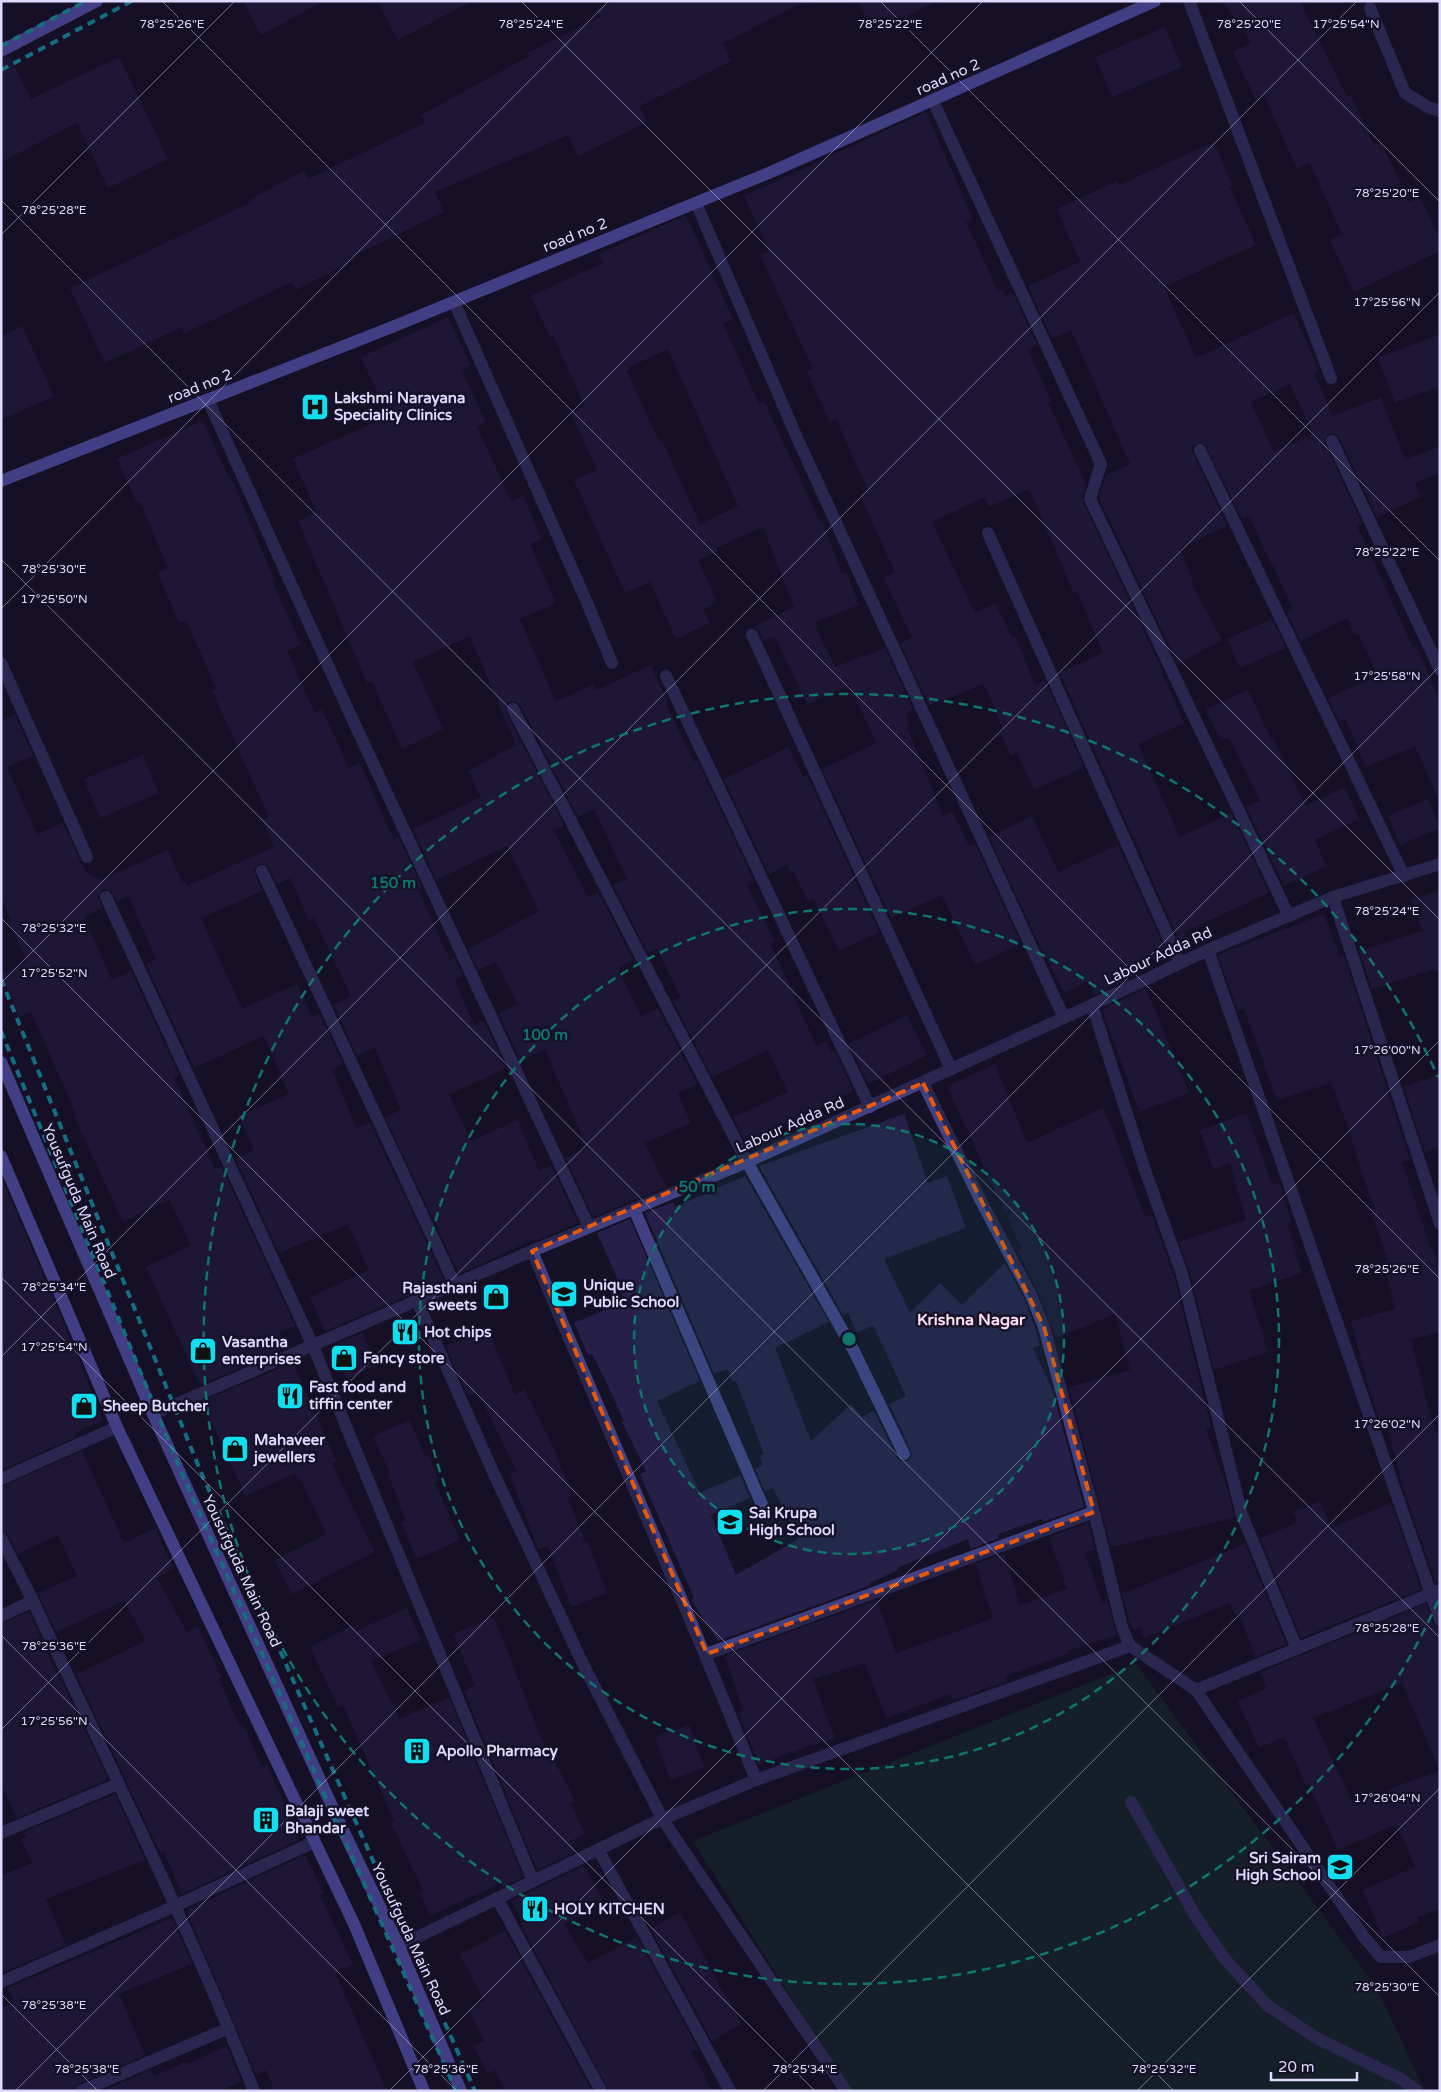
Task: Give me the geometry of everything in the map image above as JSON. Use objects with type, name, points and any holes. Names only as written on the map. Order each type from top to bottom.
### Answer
[{"type":"main road","points":[[1,52],[97,1]]},
{"type":"main road","name":"road no 2","points":[[1,481],[454,302],[828,148],[1155,1]]},
{"type":"main road","name":"Yousufguda Main Road","points":[[1,1062],[153,1414],[342,1828],[399,1946],[461,2091]]},
{"type":"main road","points":[[1,1156],[116,1427],[354,1924],[424,2091]]},
{"type":"street","points":[[1189,1],[1331,378]]},
{"type":"street","points":[[1370,8],[1405,93],[1428,107],[1440,111]]},
{"type":"street","points":[[933,101],[1101,464],[1090,499],[1289,916]]},
{"type":"street","points":[[696,202],[798,440],[1064,1018]]},
{"type":"street","points":[[454,302],[612,663]]},
{"type":"street","points":[[208,400],[344,701],[590,1227]]},
{"type":"street","points":[[1332,441],[1440,670]]},
{"type":"street","points":[[1200,450],[1404,876]]},
{"type":"street","points":[[988,532],[1180,963]]},
{"type":"street","points":[[752,634],[951,1070]]},
{"type":"street","points":[[1,663],[87,857]]},
{"type":"street","points":[[666,676],[870,1107]]},
{"type":"street","points":[[513,710],[747,1162],[854,1351],[904,1454]]},
{"type":"street","name":"Labour Adda Rd","points":[[153,1414],[532,1251],[747,1162],[1092,1006],[1208,950],[1333,897],[1440,864]]},
{"type":"street","points":[[262,872],[455,1285]]},
{"type":"street","points":[[106,897],[313,1346],[533,1881]]},
{"type":"street","points":[[1333,897],[1440,1224]]},
{"type":"street","points":[[1208,950],[1435,1592],[1440,1620]]},
{"type":"street","points":[[1092,1006],[1145,1170],[1182,1274],[1242,1515],[1297,1649]]},
{"type":"street","points":[[923,1083],[981,1201],[1031,1295],[1041,1319],[1094,1512],[1122,1627],[1130,1646],[1196,1690],[1364,1937],[1381,1957],[1409,1957],[1440,1945]]},
{"type":"street","points":[[634,1209],[763,1507]]},
{"type":"street","points":[[532,1251],[602,1418],[707,1654],[756,1780]]},
{"type":"street","points":[[417,1301],[494,1474],[583,1664],[663,1820],[846,2091]]},
{"type":"street","points":[[1,1479],[116,1427]]},
{"type":"street","points":[[707,1654],[1094,1512]]},
{"type":"street","points":[[1,1538],[33,1601],[175,1906],[229,2028],[254,2091]]},
{"type":"street","points":[[1196,1690],[1435,1592]]},
{"type":"street","points":[[1,1616],[33,1601]]},
{"type":"street","points":[[399,1946],[598,1849],[756,1780],[1130,1646]]},
{"type":"street","points":[[3,1828],[118,1784]]},
{"type":"street","points":[[1131,1802],[1196,1917],[1224,1958],[1267,2005],[1318,2039],[1401,2079],[1416,2091]]},
{"type":"street","points":[[1,1982],[175,1906],[314,1842]]},
{"type":"street","points":[[598,1849],[730,2091]]},
{"type":"street","points":[[497,1898],[601,2091]]},
{"type":"street","points":[[81,2091],[229,2028]]},
{"type":"highlighted area","points":[[923,1083],[1044,1327],[1094,1512],[707,1654],[532,1251]]},
{"type":"green space","points":[[1136,1664],[1376,1987],[1425,2091],[850,2091],[693,1841]]},
{"type":"building","points":[[243,1],[324,1],[261,35]]},
{"type":"building","points":[[377,1],[472,1],[398,40]]},
{"type":"building","points":[[614,1],[806,1],[723,43],[731,61],[640,106],[647,122],[578,156],[568,135],[435,192],[444,212],[349,258],[351,262],[296,290],[292,282],[185,333],[182,327],[105,363],[70,288],[252,202],[250,199],[304,171],[308,179],[425,123],[421,115],[529,56],[527,53],[600,17],[596,10]]},
{"type":"building","points":[[858,1],[939,1],[872,31]]},
{"type":"building","points":[[1222,1],[1300,1],[1347,97],[1351,95],[1374,145],[1381,142],[1409,202],[1420,197],[1440,239],[1440,251],[1354,292],[1330,240],[1342,234],[1310,163],[1297,169],[1264,95],[1256,100],[1233,52],[1252,43]]},
{"type":"building","points":[[1165,27],[1182,67],[1112,97],[1096,57]]},
{"type":"building","points":[[9,56],[31,99],[119,57],[168,159],[108,188],[77,123],[1,162],[1,59]]},
{"type":"building","points":[[926,112],[973,219],[966,222],[998,291],[1002,290],[1005,296],[1013,293],[1037,345],[1028,349],[1051,401],[1048,402],[1086,484],[1082,497],[1083,502],[1163,672],[1184,723],[1138,744],[1180,837],[1231,813],[1269,893],[1184,932],[1187,939],[1180,942],[1060,673],[1103,653],[1077,591],[1074,593],[1029,489],[989,507],[984,497],[932,522],[975,613],[995,603],[1013,638],[1016,637],[1035,685],[1045,680],[1084,767],[1034,790],[1017,753],[1011,756],[1000,733],[1004,731],[984,684],[929,705],[900,643],[912,638],[884,578],[895,572],[860,495],[868,491],[836,419],[830,422],[807,372],[813,369],[760,255],[769,251],[744,196]]},
{"type":"building","points":[[1214,142],[1233,186],[1230,187],[1256,245],[1164,287],[1196,358],[1294,313],[1319,371],[1314,373],[1333,416],[1381,397],[1405,460],[1440,446],[1440,473],[1415,483],[1421,497],[1377,517],[1339,437],[1336,434],[1329,434],[1324,441],[1362,524],[1357,526],[1413,647],[1416,646],[1440,701],[1440,803],[1415,746],[1366,767],[1345,719],[1339,722],[1328,698],[1378,676],[1358,634],[1355,635],[1347,618],[1301,641],[1287,613],[1293,610],[1250,518],[1242,519],[1205,444],[1196,443],[1192,449],[1193,453],[1227,526],[1180,548],[1193,581],[1191,582],[1222,640],[1178,664],[1099,498],[1106,475],[1130,464],[1071,330],[1052,338],[1028,286],[1080,262],[1057,209],[1117,181],[1119,185]],"holes":[[[1290,384],[1313,434],[1274,452],[1251,402]]]},
{"type":"building","points":[[686,215],[733,319],[723,323],[759,404],[764,401],[820,522],[822,521],[842,574],[847,573],[859,605],[815,622],[818,628],[816,629],[835,667],[885,648],[913,710],[905,714],[910,726],[907,727],[943,816],[952,811],[969,846],[975,844],[1021,944],[975,965],[942,895],[891,918],[822,769],[876,743],[850,685],[807,704],[775,637],[764,641],[759,631],[753,627],[794,607],[763,527],[716,548],[718,551],[698,560],[717,602],[703,609],[710,623],[676,639],[650,582],[625,593],[574,480],[597,470],[571,413],[585,406],[553,336],[550,337],[531,296],[603,263],[599,254]],"holes":[[[668,349],[738,506],[700,524],[662,440],[659,441],[627,371],[630,369],[629,367]]]},
{"type":"building","points":[[448,317],[471,366],[462,370],[486,422],[477,426],[511,501],[523,496],[542,539],[530,544],[556,603],[520,619],[556,702],[593,684],[596,690],[651,665],[668,703],[666,704],[694,762],[697,760],[754,881],[747,885],[775,942],[770,944],[795,995],[816,1046],[826,1041],[831,1053],[835,1051],[853,1091],[746,1143],[733,1117],[788,1092],[768,1050],[712,1077],[673,1001],[681,998],[657,948],[648,953],[613,885],[627,879],[594,809],[578,817],[520,705],[517,702],[510,702],[506,705],[506,713],[564,825],[554,830],[588,897],[598,892],[633,960],[617,968],[641,1016],[658,1008],[697,1084],[678,1093],[691,1123],[645,1143],[666,1187],[593,1217],[566,1158],[587,1148],[545,1049],[521,1061],[499,1014],[518,1004],[496,962],[478,970],[469,949],[539,911],[507,846],[436,880],[413,829],[481,797],[468,771],[516,745],[470,636],[413,662],[443,729],[402,749],[372,681],[367,683],[298,521],[317,512],[293,459],[388,416],[361,357]]},
{"type":"building","points":[[22,326],[54,396],[1,420],[1,336]]},
{"type":"building","points":[[1440,334],[1440,386],[1395,403],[1378,358]]},
{"type":"building","points":[[203,420],[228,476],[230,475],[275,582],[273,583],[301,644],[287,651],[315,713],[322,709],[349,768],[360,763],[393,838],[398,836],[422,887],[418,889],[450,960],[454,957],[463,976],[455,980],[474,1025],[484,1021],[506,1068],[449,1095],[471,1141],[518,1120],[539,1171],[551,1165],[578,1223],[536,1241],[535,1239],[459,1274],[385,1117],[401,1110],[375,1047],[357,1056],[334,1005],[351,996],[314,918],[309,920],[290,878],[277,884],[267,865],[259,863],[254,871],[262,891],[201,918],[242,1009],[297,984],[312,1017],[319,1013],[343,1064],[332,1069],[356,1128],[370,1123],[444,1280],[325,1331],[310,1297],[369,1270],[348,1224],[279,1253],[236,1159],[254,1150],[239,1116],[289,1094],[264,1036],[194,1068],[146,964],[156,960],[130,899],[128,896],[117,902],[111,891],[103,889],[98,897],[102,908],[84,917],[112,980],[131,971],[179,1075],[174,1077],[215,1169],[221,1166],[295,1326],[279,1332],[286,1348],[200,1385],[146,1267],[191,1245],[169,1200],[123,1222],[74,1116],[76,1114],[31,1012],[20,1017],[1,974],[27,962],[1,898],[1,721],[15,715],[33,756],[7,767],[37,834],[63,823],[85,871],[101,880],[168,850],[182,882],[185,881],[187,886],[274,847],[262,820],[269,817],[212,691],[216,688],[186,620],[179,623],[158,573],[168,568],[140,502],[137,503],[117,459]]},
{"type":"building","points":[[1272,619],[1286,648],[1240,668],[1227,639]]},
{"type":"building","points":[[1248,690],[1306,806],[1345,787],[1359,819],[1315,840],[1326,866],[1284,886],[1246,807],[1260,801],[1229,737],[1221,741],[1206,709]]},
{"type":"building","points":[[789,747],[803,777],[807,775],[879,932],[839,951],[814,899],[808,902],[794,872],[791,873],[787,865],[769,874],[724,779]]},
{"type":"building","points":[[143,755],[159,793],[100,818],[84,779]]},
{"type":"building","points":[[1428,799],[1440,828],[1400,845],[1388,816]]},
{"type":"building","points":[[1032,816],[1058,872],[1118,845],[1165,949],[1160,951],[1161,954],[1136,965],[1140,973],[1094,995],[1089,981],[1064,993],[989,837]]},
{"type":"building","points":[[1440,890],[1440,971],[1436,972],[1435,969],[1372,989],[1359,951],[1422,931],[1411,900]]},
{"type":"building","points":[[1324,914],[1340,957],[1344,956],[1410,1160],[1402,1162],[1431,1249],[1434,1249],[1440,1273],[1440,1332],[1411,1340],[1435,1433],[1440,1432],[1440,1582],[1436,1583],[1403,1487],[1388,1429],[1383,1431],[1369,1389],[1351,1321],[1395,1309],[1384,1262],[1388,1261],[1370,1208],[1373,1207],[1346,1121],[1331,1083],[1277,1100],[1244,1009],[1238,1011],[1218,955]]},
{"type":"building","points":[[1146,989],[1189,1093],[1139,1112],[1102,1009]]},
{"type":"building","points":[[907,1015],[927,1055],[868,1084],[849,1044]]},
{"type":"building","points":[[995,1064],[1027,1143],[1103,1108],[1116,1136],[1145,1217],[1152,1215],[1174,1276],[1211,1428],[1206,1429],[1228,1491],[1234,1518],[1111,1547],[1069,1387],[1130,1370],[1115,1314],[1056,1338],[1038,1292],[1017,1251],[1021,1248],[1007,1216],[1013,1210],[1005,1213],[947,1086]]},
{"type":"building","points":[[1440,1074],[1440,1146],[1425,1152],[1404,1087]]},
{"type":"building","points":[[1247,1113],[1272,1185],[1280,1183],[1291,1222],[1287,1223],[1302,1273],[1249,1290],[1268,1352],[1214,1370],[1190,1272],[1179,1242],[1246,1220],[1230,1163],[1213,1169],[1200,1130]]},
{"type":"building","points":[[904,1114],[928,1183],[947,1176],[966,1228],[884,1259],[910,1313],[940,1283],[962,1305],[1005,1263],[1024,1298],[1036,1330],[1040,1345],[1033,1348],[1053,1392],[1084,1507],[1043,1522],[1042,1519],[998,1534],[999,1538],[971,1549],[968,1539],[897,1568],[898,1570],[870,1583],[871,1585],[718,1641],[691,1600],[694,1598],[640,1474],[646,1471],[622,1422],[624,1421],[609,1388],[592,1354],[588,1355],[574,1323],[626,1301],[597,1233],[630,1219],[700,1381],[657,1401],[700,1493],[740,1475],[750,1498],[711,1515],[736,1575],[798,1539],[773,1488],[765,1491],[755,1469],[763,1465],[759,1456],[764,1454],[736,1381],[733,1382],[727,1369],[714,1374],[645,1213],[673,1202],[675,1207],[745,1176],[829,1322],[775,1348],[811,1441],[851,1404],[862,1417],[874,1411],[897,1458],[900,1461],[907,1461],[911,1458],[911,1451],[889,1404],[906,1396],[873,1325],[857,1333],[848,1313],[843,1315],[759,1166]]},
{"type":"building","points":[[1,1177],[75,1350],[103,1421],[74,1433],[76,1437],[1,1470]]},
{"type":"building","points":[[488,1329],[515,1395],[525,1390],[554,1449],[572,1496],[568,1497],[585,1543],[588,1541],[607,1593],[571,1607],[548,1546],[538,1549],[510,1474],[517,1472],[478,1392],[468,1396],[446,1346]]},
{"type":"building","points":[[362,1333],[377,1365],[347,1379],[332,1346]]},
{"type":"building","points":[[293,1363],[337,1462],[332,1464],[375,1552],[292,1594],[275,1560],[327,1534],[300,1479],[298,1480],[295,1473],[246,1496],[203,1404],[209,1402],[207,1399]]},
{"type":"building","points":[[409,1420],[426,1457],[429,1456],[439,1481],[435,1483],[460,1540],[417,1559],[401,1522],[406,1520],[388,1474],[390,1473],[373,1436]]},
{"type":"building","points":[[82,1451],[124,1543],[155,1528],[174,1569],[157,1578],[187,1632],[198,1626],[222,1677],[219,1679],[239,1725],[243,1723],[262,1767],[267,1764],[294,1826],[292,1827],[298,1840],[182,1894],[164,1852],[160,1853],[76,1674],[146,1641],[124,1601],[56,1632],[38,1593],[77,1576],[58,1535],[18,1554],[8,1534],[1,1530],[1,1487]]},
{"type":"building","points":[[1320,1501],[1331,1528],[1391,1503],[1421,1589],[1301,1638],[1260,1538],[1297,1523],[1293,1512]]},
{"type":"building","points":[[1088,1523],[1095,1550],[1085,1553],[1102,1602],[1107,1600],[1117,1635],[1067,1651],[1068,1654],[1005,1676],[1007,1681],[953,1700],[951,1694],[886,1718],[865,1663],[813,1679],[835,1738],[810,1745],[759,1765],[738,1713],[743,1711],[725,1656],[877,1600],[896,1653],[992,1619],[976,1564],[1004,1554],[1020,1605],[1067,1589],[1049,1537]]},
{"type":"building","points":[[1245,1544],[1286,1644],[1255,1657],[1239,1612],[1235,1614],[1230,1603],[1144,1638],[1140,1627],[1132,1630],[1122,1594]]},
{"type":"building","points":[[1426,1604],[1433,1623],[1440,1628],[1440,1771],[1440,1909],[1417,1917],[1419,1922],[1383,1938],[1363,1890],[1415,1867],[1397,1824],[1338,1850],[1308,1783],[1306,1785],[1284,1737],[1259,1748],[1238,1701],[1266,1688],[1261,1672]],"holes":[[[1402,1683],[1440,1771],[1394,1787],[1354,1806],[1313,1718]]]},
{"type":"building","points":[[407,1608],[421,1640],[371,1661],[400,1719],[449,1697],[523,1877],[503,1887],[501,1883],[430,1916],[419,1892],[423,1890],[391,1823],[394,1821],[343,1705],[338,1707],[310,1647],[354,1625],[356,1631]]},
{"type":"building","points":[[29,1612],[108,1779],[17,1818],[1,1785],[1,1624]]},
{"type":"building","points":[[494,1617],[549,1758],[552,1756],[575,1801],[571,1804],[585,1834],[570,1841],[576,1851],[537,1870],[464,1691],[475,1686],[453,1634]]},
{"type":"building","points":[[689,1725],[704,1768],[670,1780],[655,1737]]},
{"type":"building","points":[[115,1794],[145,1860],[46,1899],[66,1945],[1,1973],[1,1876],[32,1863],[21,1839],[26,1837],[24,1832]]},
{"type":"building","points":[[305,1855],[324,1894],[320,1895],[353,1964],[335,1972],[387,2091],[275,2091],[266,2070],[256,2075],[187,1912],[190,1911],[189,1909]]},
{"type":"building","points":[[584,1866],[604,1902],[564,1924],[588,1963],[637,1937],[698,2049],[691,2052],[707,2078],[705,2079],[712,2091],[609,2091],[520,1923],[523,1922],[511,1901]]},
{"type":"building","points":[[680,1912],[741,2024],[712,2041],[651,1929]]},
{"type":"building","points":[[172,1918],[192,1964],[119,1994],[145,2055],[78,2084],[73,2091],[1,2091],[1,2008],[14,2002],[8,1988]]},
{"type":"building","points":[[505,1931],[592,2091],[505,2091],[495,2070],[488,2074],[474,2046],[484,2041],[468,2009],[484,2001],[460,1954]]},
{"type":"building","points":[[227,2046],[241,2081],[221,2091],[102,2091],[151,2070],[154,2076]]},
{"type":"railway","points":[[1,46],[86,1]]},
{"type":"railway","points":[[1,70],[132,1]]},
{"type":"railway","points":[[1,979],[200,1470],[475,2091]]},
{"type":"railway","points":[[1,1031],[183,1476],[456,2091]]},
{"type":"place","name":"Lakshmi Narayana Speciality Clinics","points":[[315,407]]},
{"type":"place","name":"Unique Public School","points":[[564,1294]]},
{"type":"place","name":"Rajasthani sweets","points":[[496,1297]]},
{"type":"place","name":"Hot chips","points":[[405,1332]]},
{"type":"place","name":"Vasantha enterprises","points":[[203,1351]]},
{"type":"place","name":"Fancy store","points":[[344,1358]]},
{"type":"place","name":"Fast food and tiffin center","points":[[290,1396]]},
{"type":"place","name":"Sheep Butcher","points":[[84,1406]]},
{"type":"place","name":"Mahaveer jewellers","points":[[235,1449]]},
{"type":"place","name":"Sai Krupa High School","points":[[730,1522]]},
{"type":"place","name":"Apollo Pharmacy","points":[[417,1751]]},
{"type":"place","name":"Balaji sweet Bhandar","points":[[266,1820]]},
{"type":"place","name":"Sri Sairam High School","points":[[1340,1867]]},
{"type":"place","name":"HOLY KITCHEN","points":[[535,1909]]},
{"type":"district","name":"Krishna Nagar","points":[[971,1319]]}]
